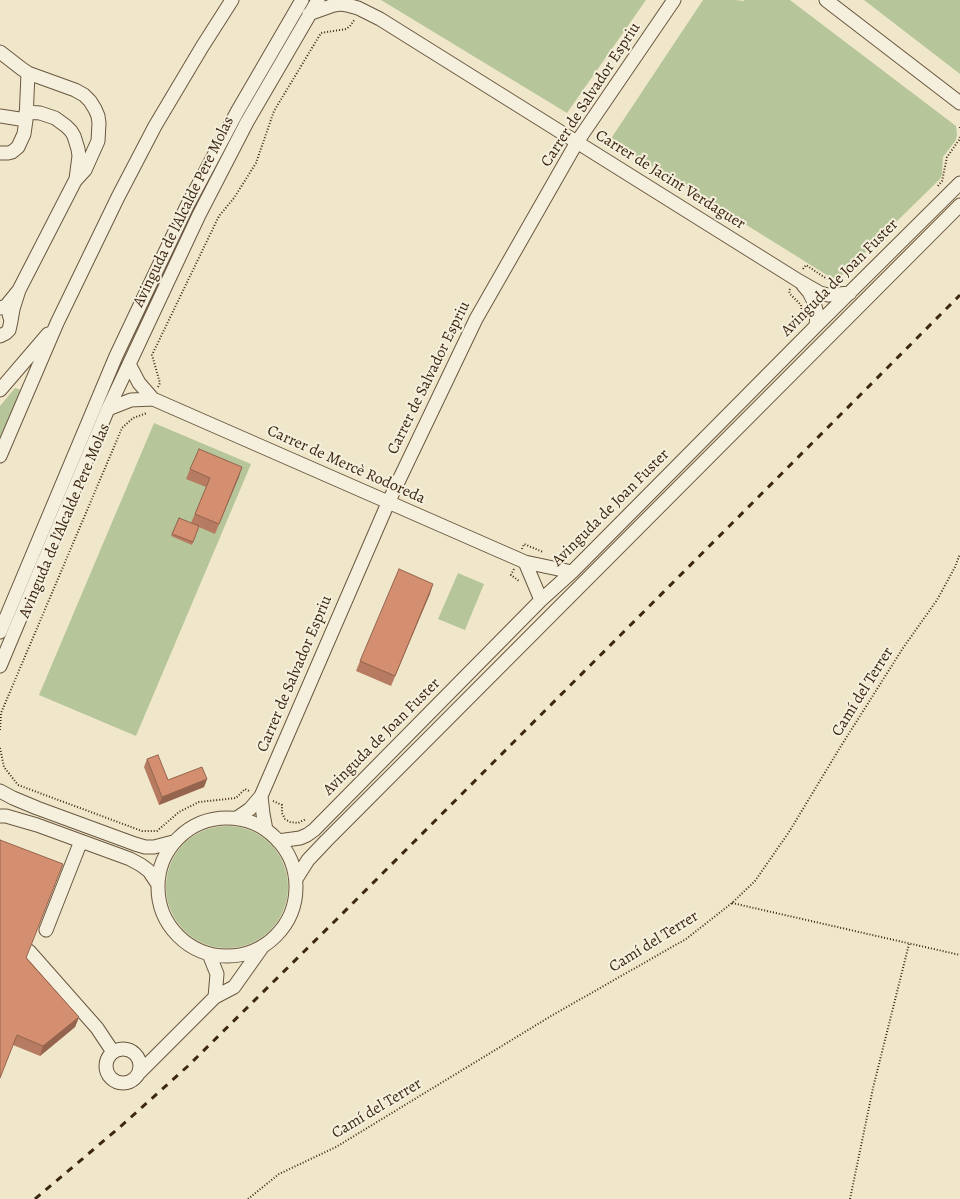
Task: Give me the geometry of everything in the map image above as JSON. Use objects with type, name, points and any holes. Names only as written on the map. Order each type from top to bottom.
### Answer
[{"type":"street","points":[[0,456],[56,323],[118,197],[155,126],[232,0]]},
{"type":"street","name":"Avinguda de l'Alcalde Pere Molas","points":[[0,632],[116,356],[187,206],[236,112],[302,0]]},
{"type":"street","name":"Avinguda de l'Alcalde Pere Molas","points":[[0,666],[108,409],[198,215],[247,122],[318,0]]},
{"type":"street","name":"Carrer de Salvador Espriu","points":[[238,818],[250,809],[261,796],[388,503],[476,320],[577,142],[674,0]]},
{"type":"street","points":[[826,0],[960,103]]},
{"type":"street","name":"Carrer de Jacint Verdaguer","points":[[309,14],[334,5],[359,5],[799,281],[820,293],[828,295],[850,293]]},
{"type":"street","points":[[0,52],[28,73],[75,90],[84,95],[95,109],[99,123],[98,141],[85,170],[75,181],[19,290],[13,309],[10,330],[0,336]]},
{"type":"street","points":[[0,153],[12,152],[18,147],[24,134],[28,73]]},
{"type":"street","points":[[0,116],[26,116],[40,113],[55,118],[66,126],[74,136],[78,149],[79,156],[75,181]]},
{"type":"street","name":"Avinguda de Joan Fuster","points":[[278,841],[300,838],[314,830],[541,600],[572,572],[960,183]]},
{"type":"street","points":[[909,256],[942,213],[960,194]]},
{"type":"street","name":"Avinguda de Joan Fuster","points":[[296,879],[308,860],[332,835],[960,205]]},
{"type":"street","name":"Carrer de Jacint Verdaguer","points":[[799,281],[809,292],[814,302],[817,314],[816,326]]},
{"type":"street","points":[[0,309],[6,306],[19,290]]},
{"type":"street","points":[[0,309],[8,313],[11,321]]},
{"type":"street","points":[[0,390],[56,323]]},
{"type":"street","name":"Carrer de Mercè Rodoreda","points":[[129,364],[139,383],[153,400]]},
{"type":"street","name":"Carrer de Mercè Rodoreda","points":[[108,409],[131,400],[153,400],[525,562],[572,572]]},
{"type":"street","points":[[0,437],[18,415]]},
{"type":"street","points":[[525,562],[541,600]]},
{"type":"street","points":[[0,791],[37,808],[145,847],[154,847],[173,842]]},
{"type":"street","points":[[261,796],[266,830]]},
{"type":"street","points":[[0,816],[23,820],[130,859],[149,871],[157,883]]},
{"type":"street","points":[[222,818],[238,818],[253,823],[266,830],[278,841],[290,858],[296,879],[295,901],[292,912],[280,932],[263,946],[246,954],[228,956],[209,954],[198,950],[179,937],[171,928],[160,907],[157,883],[165,855],[173,842],[188,829],[207,820],[222,818]]},
{"type":"street","points":[[46,930],[81,841]]},
{"type":"street","points":[[139,1073],[141,1067],[138,1056],[129,1049],[118,1049],[109,1056],[106,1061],[107,1073],[111,1078],[121,1083],[128,1083],[133,1080],[215,997],[234,987],[263,946]]},
{"type":"street","points":[[29,951],[96,1028],[113,1052]]},
{"type":"street","points":[[209,954],[217,974],[215,997]]},
{"type":"street","points":[[138,1056],[159,1052]]},
{"type":"path","name":"Avinguda de l'Alcalde Pere Molas","points":[[0,730],[1,713],[122,428],[133,418],[148,412],[160,383],[152,355],[219,216],[234,198],[256,163],[274,111],[321,33],[346,29],[350,26],[359,5]]},
{"type":"path","points":[[933,191],[942,181],[947,157],[960,137]]},
{"type":"path","name":"Avinguda de Joan Fuster","points":[[806,265],[830,281],[837,281]]},
{"type":"path","name":"Camí del Terrer","points":[[248,1199],[279,1174],[342,1143],[551,1016],[686,939],[732,903],[755,881],[789,832],[903,648],[937,600],[955,567],[960,554]]},
{"type":"path","points":[[0,748],[4,767],[18,785],[142,831],[157,831],[179,812],[200,802],[236,798],[245,789]]},
{"type":"path","points":[[732,903],[960,955]]},
{"type":"path","points":[[850,1199],[873,1088],[909,944]]},
{"type":"green space","points":[[381,0],[646,0],[567,113]]},
{"type":"green space","points":[[703,0],[790,0],[956,126],[956,140],[943,157],[942,174],[940,179],[840,277],[835,279],[830,277],[610,140]]},
{"type":"green space","points":[[864,0],[960,0],[960,74]]},
{"type":"green space","points":[[15,388],[21,390],[0,439],[0,406]]},
{"type":"green space","points":[[154,423],[251,464],[136,736],[39,695]]},
{"type":"green space","points":[[458,573],[484,584],[465,630],[438,619]]},
{"type":"green space","points":[[227,826],[239,827],[250,831],[261,836],[270,844],[278,853],[283,864],[287,875],[287,899],[283,910],[278,921],[270,930],[261,938],[250,943],[239,947],[227,948],[215,947],[204,943],[193,938],[184,930],[176,921],[171,910],[167,899],[166,887],[167,875],[171,864],[176,853],[184,844],[193,836],[204,831],[215,827]]},
{"type":"building","points":[[199,449],[242,467],[219,524],[195,514],[210,478],[190,469]]},
{"type":"building","points":[[179,518],[199,526],[193,542],[172,534]]},
{"type":"building","points":[[399,569],[433,584],[395,676],[360,661]]},
{"type":"building","points":[[158,755],[168,780],[202,767],[207,779],[162,797],[147,759]]},
{"type":"building","points":[[0,840],[63,864],[26,958],[79,1017],[43,1046],[17,1035],[0,1078]]},
{"type":"railway","points":[[35,1199],[120,1127],[188,1066],[337,919],[960,295]]}]
